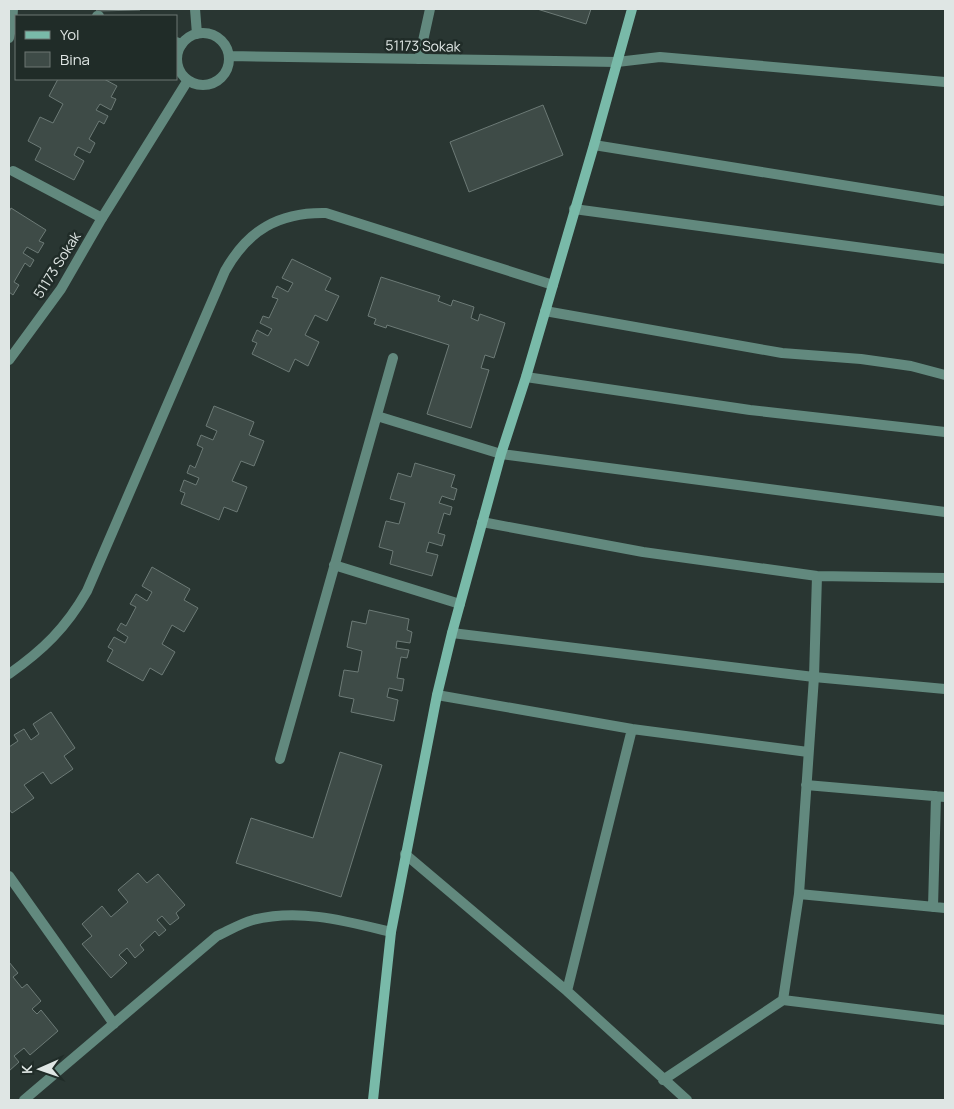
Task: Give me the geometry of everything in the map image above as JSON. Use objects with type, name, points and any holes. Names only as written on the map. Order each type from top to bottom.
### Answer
[{"type":"main road","points":[[373,1100],[391,932],[437,695],[501,454],[526,377],[632,9]]},
{"type":"street","points":[[9,38],[13,9]]},
{"type":"street","points":[[195,9],[196,34]]},
{"type":"street","points":[[419,59],[430,9]]},
{"type":"street","points":[[178,62],[182,74],[188,80],[203,85],[219,80],[225,74],[229,65],[227,48],[221,40],[214,36],[205,33],[196,34],[179,43]]},
{"type":"street","name":"51173 Sokak","points":[[229,56],[617,62],[660,57],[945,82]]},
{"type":"street","name":"51173 Sokak","points":[[9,360],[61,289],[102,218],[188,80]]},
{"type":"street","points":[[594,145],[942,201]]},
{"type":"street","points":[[13,171],[102,218]]},
{"type":"street","points":[[574,209],[945,260]]},
{"type":"street","points":[[9,674],[53,639],[66,624],[87,591],[225,271],[239,248],[258,230],[291,216],[312,212],[326,213],[552,285]]},
{"type":"street","points":[[545,311],[782,353],[861,359],[910,366],[945,376]]},
{"type":"street","points":[[280,759],[393,358]]},
{"type":"street","points":[[526,377],[750,410],[945,432]]},
{"type":"street","points":[[377,416],[501,454],[945,512]]},
{"type":"street","points":[[482,522],[643,552],[817,576],[945,578]]},
{"type":"street","points":[[334,565],[460,604]]},
{"type":"street","points":[[783,1000],[799,894],[814,677],[817,576]]},
{"type":"street","points":[[452,633],[814,677],[945,689]]},
{"type":"street","points":[[437,695],[632,729],[808,752]]},
{"type":"street","points":[[566,991],[632,729]]},
{"type":"street","points":[[806,785],[941,797],[933,907]]},
{"type":"street","points":[[405,854],[566,991],[687,1100]]},
{"type":"street","points":[[9,876],[114,1024]]},
{"type":"street","points":[[799,894],[945,908]]},
{"type":"street","points":[[24,1100],[217,936],[252,920],[294,914],[340,920],[391,932]]},
{"type":"street","points":[[663,1080],[783,1000],[945,1020]]},
{"type":"building","points":[[96,9],[140,9],[140,10],[97,11]]},
{"type":"building","points":[[537,9],[591,9],[586,24]]},
{"type":"building","points":[[57,80],[106,80],[117,86],[111,97],[116,99],[111,110],[100,104],[96,110],[108,116],[104,124],[99,121],[89,139],[95,143],[90,153],[78,147],[74,155],[84,161],[74,180],[35,160],[41,148],[28,141],[40,117],[53,123],[63,104],[49,96]]},
{"type":"building","points":[[543,105],[563,155],[469,192],[450,142]]},
{"type":"building","points":[[11,208],[46,230],[39,241],[44,243],[38,253],[27,247],[23,253],[34,260],[30,267],[25,263],[14,282],[19,285],[13,295],[9,292],[9,212]]},
{"type":"building","points":[[292,259],[331,278],[325,290],[339,296],[327,321],[315,315],[305,335],[319,342],[308,366],[295,359],[289,372],[252,354],[257,343],[252,341],[257,330],[268,336],[272,329],[260,323],[263,316],[269,318],[278,299],[272,297],[277,286],[288,292],[293,283],[282,278]]},
{"type":"building","points":[[381,277],[440,296],[438,301],[451,306],[453,300],[474,307],[471,318],[478,321],[480,314],[505,323],[494,358],[485,355],[481,368],[489,370],[471,428],[427,414],[449,345],[387,325],[386,328],[374,324],[376,319],[368,316]]},
{"type":"building","points":[[214,406],[254,422],[249,435],[264,441],[254,466],[241,461],[232,481],[247,487],[237,512],[224,507],[219,520],[181,504],[185,493],[180,491],[184,480],[196,485],[199,478],[187,473],[190,465],[195,468],[203,448],[197,445],[201,435],[213,440],[217,431],[206,426]]},
{"type":"building","points":[[415,463],[455,475],[451,487],[457,489],[454,500],[442,496],[439,503],[452,507],[450,515],[444,513],[438,533],[445,535],[442,546],[429,542],[426,552],[438,555],[432,576],[390,564],[393,551],[379,547],[386,521],[399,524],[405,503],[390,499],[398,473],[411,477]]},
{"type":"building","points":[[152,567],[190,589],[184,600],[198,608],[184,632],[172,625],[162,644],[175,652],[162,675],[150,668],[143,681],[107,661],[113,650],[108,647],[114,637],[125,643],[128,637],[117,630],[121,623],[126,626],[136,607],[130,604],[136,594],[147,601],[152,592],[142,586]]},
{"type":"building","points":[[369,610],[409,619],[407,630],[412,632],[410,643],[397,641],[396,648],[409,650],[407,658],[401,657],[397,678],[404,679],[402,691],[389,688],[387,697],[398,700],[394,721],[351,712],[354,699],[339,696],[344,670],[358,672],[362,651],[347,647],[352,621],[366,624]]},
{"type":"building","points":[[51,712],[75,748],[64,756],[73,769],[51,784],[43,772],[24,785],[34,798],[12,813],[9,809],[9,747],[18,741],[14,735],[24,729],[31,740],[39,734],[33,724]]},
{"type":"building","points":[[340,752],[382,765],[341,897],[236,863],[251,818],[313,838]]},
{"type":"building","points":[[138,873],[147,883],[158,874],[185,905],[176,913],[179,918],[170,925],[162,916],[157,920],[166,930],[159,936],[155,931],[140,945],[144,950],[135,958],[127,948],[119,955],[127,963],[111,978],[82,944],[92,936],[82,924],[102,906],[111,917],[128,902],[118,890]]},
{"type":"building","points":[[9,962],[18,973],[13,977],[22,988],[27,984],[41,1001],[32,1009],[37,1014],[41,1010],[58,1031],[30,1055],[24,1048],[14,1056],[19,1062],[9,1071]]}]
